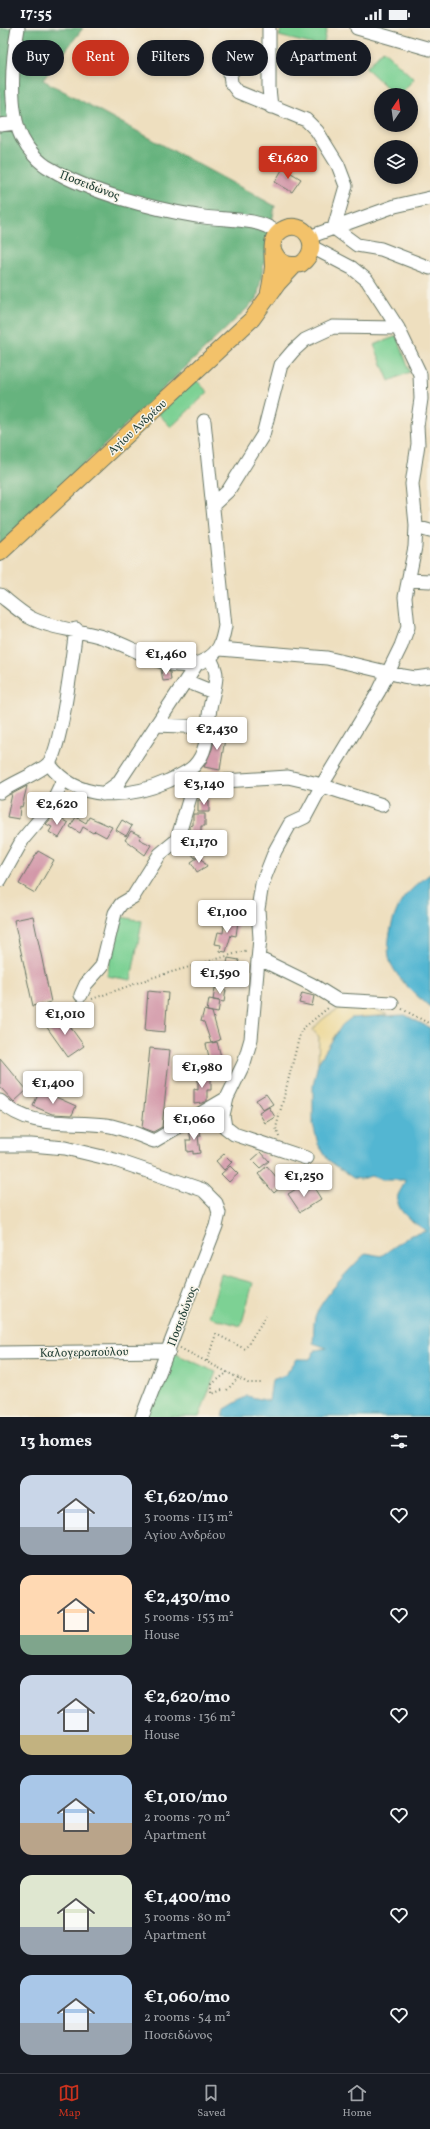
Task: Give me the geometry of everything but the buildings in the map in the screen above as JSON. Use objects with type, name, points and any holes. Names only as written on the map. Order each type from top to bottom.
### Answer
[{"type":"main road","points":[[278,233],[286,228],[301,229],[310,242]]},
{"type":"main road","name":"Αγίου Ανδρέου","points":[[268,296],[274,252],[274,240],[278,233]]},
{"type":"main road","name":"Αγίου Ανδρέου","points":[[0,553],[252,319],[268,296],[294,266],[306,260],[310,242]]},
{"type":"main road","points":[[274,252],[281,262],[294,266]]},
{"type":"street","name":"Ποσειδώνος","points":[[18,28],[14,87],[16,123],[22,139],[34,155],[50,169],[71,179],[124,198],[198,216],[263,223],[278,233]]},
{"type":"street","points":[[269,28],[269,88],[271,107]]},
{"type":"street","points":[[357,28],[430,49]]},
{"type":"street","points":[[230,76],[231,83],[238,92],[271,107],[306,120],[317,132],[338,165],[346,186],[334,228]]},
{"type":"street","points":[[0,125],[16,123]]},
{"type":"street","points":[[306,1158],[291,1154],[283,1149],[234,1134],[226,1127],[223,1115],[227,1098],[244,1063],[251,1039],[258,953],[258,909],[262,884],[275,851],[290,824],[305,817],[322,785],[357,729],[401,646],[408,627],[405,597],[414,555],[416,527],[412,484],[418,444],[417,426],[421,399],[420,374],[398,328],[382,301],[367,280],[352,268],[310,242],[334,228],[414,200],[430,198]]},
{"type":"street","points":[[334,228],[357,245],[381,249],[430,268]]},
{"type":"street","points":[[213,505],[228,492],[263,435],[281,365],[305,340],[333,327],[398,328]]},
{"type":"street","points":[[48,764],[63,780],[74,786],[103,794],[129,793],[158,785],[183,774],[194,765],[200,756],[206,740],[216,674],[215,653],[225,626],[204,421]]},
{"type":"street","points":[[416,527],[430,531]]},
{"type":"street","points":[[408,580],[430,581]]},
{"type":"street","points":[[0,595],[30,617],[49,625],[76,629],[106,638],[161,662],[183,666],[196,665]]},
{"type":"street","points":[[0,792],[48,764],[56,746],[68,686],[76,629]]},
{"type":"street","points":[[103,794],[118,783],[196,665],[215,653],[327,658],[415,678],[430,676]]},
{"type":"street","points":[[186,681],[213,692]]},
{"type":"street","points":[[156,725],[208,727]]},
{"type":"street","points":[[83,1000],[86,984],[102,966],[115,912],[121,904],[133,897],[160,854],[177,840],[190,797],[196,787],[207,782],[288,777],[322,785],[382,805]]},
{"type":"street","points":[[0,880],[23,839],[50,806],[63,780]]},
{"type":"street","points":[[258,953],[337,1000],[392,1004]]},
{"type":"street","points":[[0,1101],[6,1107],[23,1116],[60,1124],[104,1124],[122,1128],[154,1141],[227,1098]]},
{"type":"street","name":"Ποσειδώνος","points":[[0,1145],[48,1146],[114,1160],[203,1190],[216,1203],[219,1213],[170,1348],[142,1417]]},
{"type":"street","name":"Καλογεροπούλου","points":[[0,1353],[170,1348]]},
{"type":"path","points":[[52,1014],[83,1000],[215,958],[258,953]]},
{"type":"path","points":[[283,1149],[276,1128],[290,1067],[301,1030],[337,1000]]},
{"type":"path","points":[[392,1004],[430,1024]]},
{"type":"path","points":[[207,1361],[216,1334],[245,1349],[266,1316]]},
{"type":"path","points":[[170,1348],[207,1361],[248,1383],[263,1383]]},
{"type":"path","points":[[222,1390],[212,1394],[212,1384],[228,1372]]},
{"type":"path","points":[[227,1390],[239,1377]]},
{"type":"green space","points":[[0,28],[83,28],[74,40],[72,40],[72,42],[64,53],[64,40],[12,40],[12,76],[46,76],[43,80],[275,206],[257,299],[0,545]]},
{"type":"green space","points":[[282,28],[327,28],[324,40],[295,40],[279,36]]},
{"type":"green space","points":[[383,50],[414,79],[406,88],[387,88],[371,73],[371,63]]},
{"type":"green space","points":[[397,336],[410,372],[389,381],[374,345]]},
{"type":"green space","points":[[188,372],[208,392],[171,427],[152,407]]},
{"type":"green space","points":[[117,916],[142,921],[131,980],[107,976]]},
{"type":"green space","points":[[221,1274],[253,1283],[241,1326],[209,1317]]},
{"type":"green space","points":[[169,1351],[216,1372],[199,1417],[142,1417]]},
{"type":"sand","points":[[347,1007],[374,1009],[388,1015],[351,1018],[337,1032],[318,1063],[319,1037],[313,1030],[328,1015]]},
{"type":"water","points":[[430,874],[430,1007],[408,987],[399,976],[391,964],[388,948],[394,917],[402,900],[412,889]]},
{"type":"water","points":[[405,1015],[430,1028],[430,1417],[222,1417],[225,1409],[247,1396],[269,1401],[272,1380],[285,1375],[297,1359],[310,1359],[315,1350],[327,1348],[313,1343],[315,1317],[323,1302],[345,1274],[366,1253],[381,1256],[411,1235],[427,1231],[407,1217],[399,1207],[398,1195],[405,1180],[382,1180],[371,1176],[361,1179],[353,1178],[328,1160],[318,1144],[313,1124],[313,1086],[318,1063],[342,1025],[351,1018]]}]
